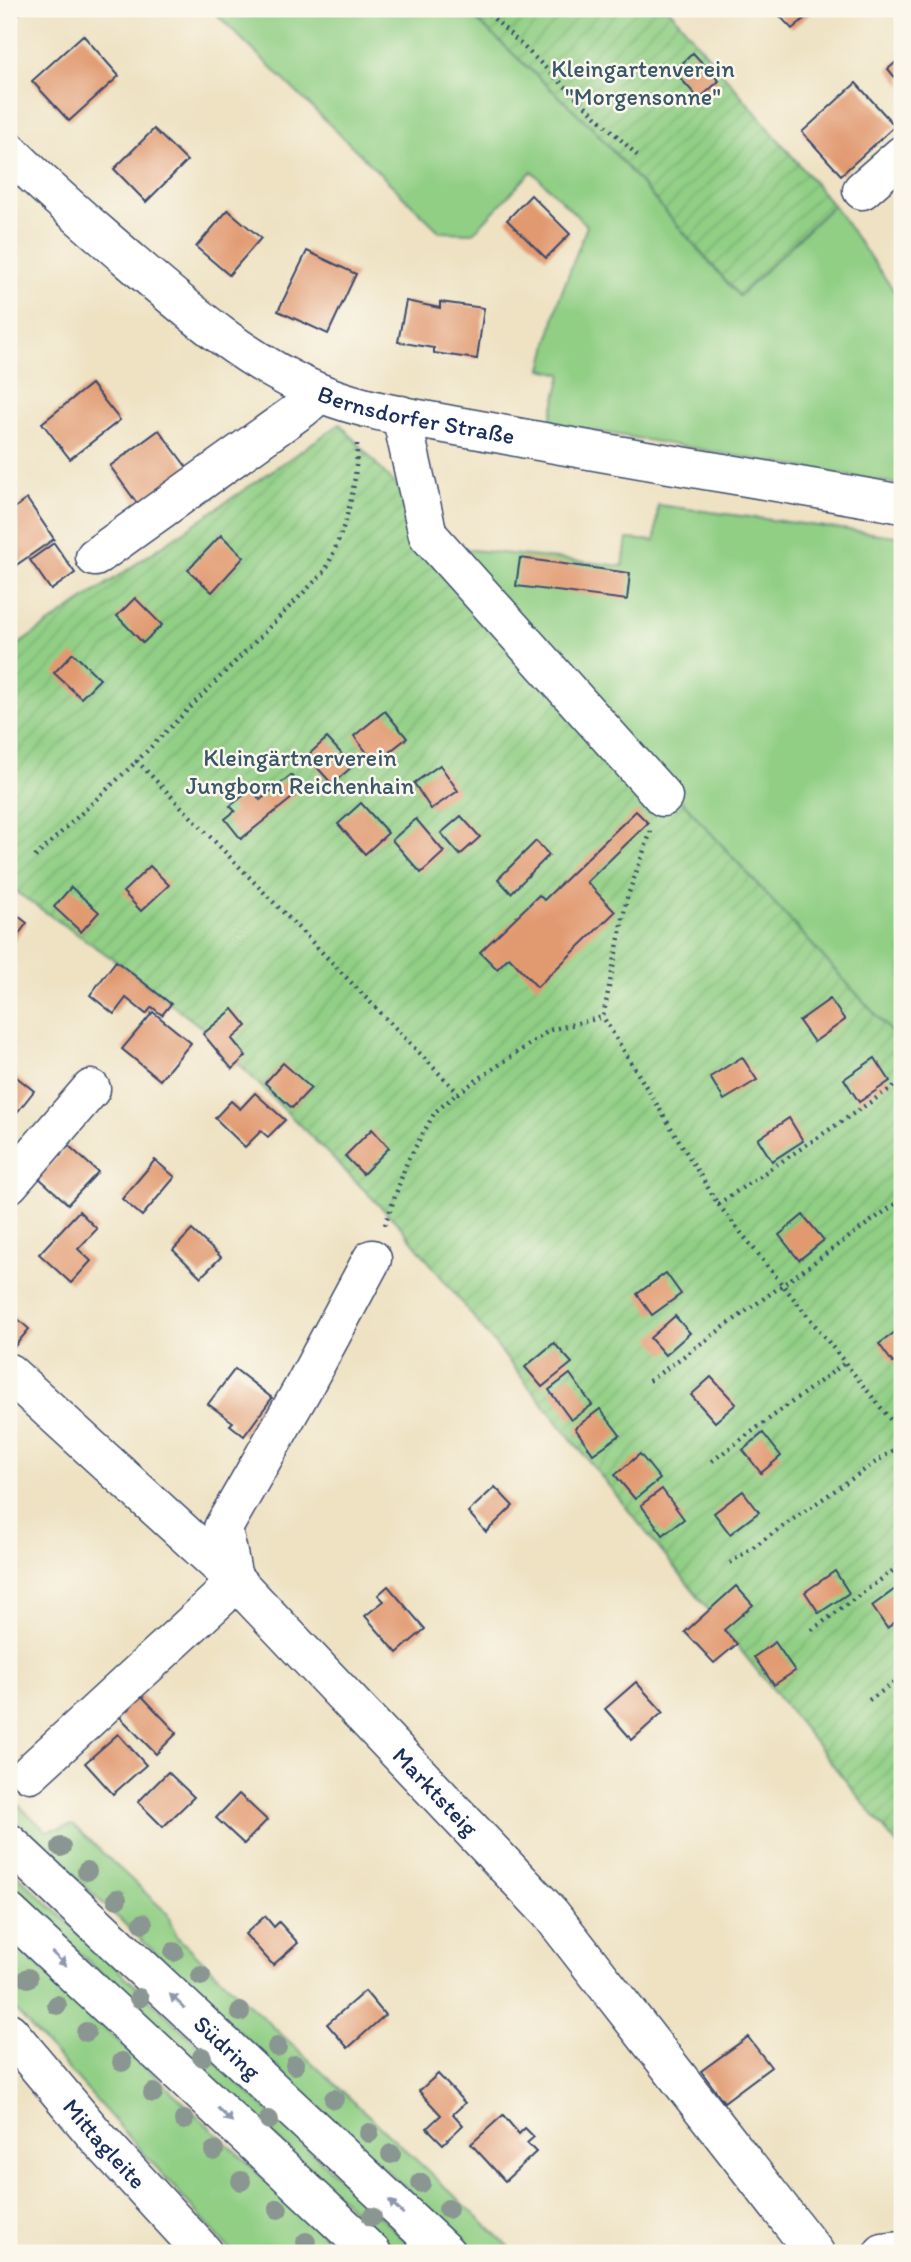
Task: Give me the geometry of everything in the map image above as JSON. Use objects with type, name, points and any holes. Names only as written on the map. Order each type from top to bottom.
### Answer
[{"type":"street","name":"Bernsdorfer Straße","points":[[9,151],[38,181],[138,267],[248,356],[320,393],[401,415],[902,505]]},
{"type":"street","points":[[862,190],[902,155]]},
{"type":"street","points":[[95,557],[303,408],[320,393]]},
{"type":"street","points":[[401,415],[428,535],[663,797]]},
{"type":"street","points":[[9,1184],[91,1089]]},
{"type":"street","points":[[30,1773],[220,1598],[233,1578],[223,1528],[303,1388],[372,1259]]},
{"type":"street","name":"Marktsteig","points":[[9,1373],[233,1578],[550,1913],[815,2253]]},
{"type":"street","name":"Südring","points":[[9,1843],[446,2253]]},
{"type":"street","name":"Südring","points":[[9,1913],[372,2253]]},
{"type":"street","name":"Mittagleite","points":[[9,2032],[97,2137],[204,2253]]},
{"type":"street","points":[[883,2253],[902,2251]]},
{"type":"path","points":[[484,9],[639,157]]},
{"type":"path","points":[[34,857],[137,761],[325,571],[343,534],[351,503],[357,463],[360,406]]},
{"type":"path","points":[[137,761],[458,1093]]},
{"type":"path","points":[[663,797],[627,898],[603,1017],[718,1205],[902,1434]]},
{"type":"path","points":[[372,1259],[407,1162],[435,1112],[458,1093],[550,1030],[603,1017]]},
{"type":"path","points":[[718,1205],[902,1081]]},
{"type":"path","points":[[649,1381],[902,1199]]},
{"type":"path","points":[[712,1461],[845,1363]]},
{"type":"path","points":[[730,1563],[902,1444]]},
{"type":"path","points":[[812,1630],[902,1564]]},
{"type":"path","points":[[869,1700],[902,1678]]},
{"type":"green space","points":[[211,9],[465,9],[591,126],[739,296],[833,205],[902,302],[902,485],[550,423],[562,374],[542,369],[558,302],[587,226],[532,171],[473,233],[440,232]]},
{"type":"green space","name":"Kleingartenverein \"Morgensonne\"","points":[[465,9],[669,9],[833,205],[739,296],[591,126]]},
{"type":"green space","name":"Kleingärtnerverein Jungborn Reichenhain","points":[[340,424],[902,1044],[902,1851],[401,1227],[206,1031],[116,961],[9,887],[9,651]]},
{"type":"green space","points":[[658,505],[902,537],[902,1044],[453,548],[623,566],[627,539],[655,541]]},
{"type":"green space","points":[[9,1796],[46,1831],[73,1825],[167,1913],[176,1936],[516,2253],[474,2253],[9,1815]]},
{"type":"green space","points":[[9,1867],[419,2253],[399,2253],[9,1887]]},
{"type":"green space","points":[[9,1938],[343,2253],[233,2253],[9,2003]]},
{"type":"building","points":[[9,9],[24,9],[9,23]]},
{"type":"building","points":[[773,9],[816,9],[792,29]]},
{"type":"building","points":[[83,35],[119,76],[69,121],[32,81]]},
{"type":"building","points":[[693,53],[719,81],[699,99],[674,71]]},
{"type":"building","points":[[902,57],[902,86],[888,69]]},
{"type":"building","points":[[856,83],[895,126],[841,175],[802,132]]},
{"type":"building","points":[[154,129],[187,161],[146,202],[114,169]]},
{"type":"building","points":[[531,195],[570,234],[546,258],[507,220]]},
{"type":"building","points":[[228,210],[261,238],[229,275],[196,247]]},
{"type":"building","points":[[307,251],[356,274],[328,334],[278,311]]},
{"type":"building","points":[[406,301],[440,308],[440,302],[484,308],[477,359],[434,353],[434,348],[398,342]]},
{"type":"building","points":[[91,384],[120,420],[70,459],[42,423]]},
{"type":"building","points":[[159,430],[188,469],[139,506],[110,466]]},
{"type":"building","points":[[27,499],[54,539],[9,570],[9,512]]},
{"type":"building","points":[[221,535],[244,557],[212,592],[188,570]]},
{"type":"building","points":[[54,543],[75,573],[51,590],[30,560]]},
{"type":"building","points":[[520,558],[630,573],[627,600],[516,586]]},
{"type":"building","points":[[135,598],[162,625],[143,643],[117,616]]},
{"type":"building","points":[[73,653],[100,679],[81,698],[54,673]]},
{"type":"building","points":[[385,711],[407,738],[375,763],[354,736]]},
{"type":"building","points":[[327,738],[353,766],[332,784],[307,756]]},
{"type":"building","points":[[440,765],[458,791],[431,809],[414,783]]},
{"type":"building","points":[[291,775],[302,790],[241,839],[225,819],[235,811],[230,806],[252,789],[260,800]]},
{"type":"building","points":[[361,803],[388,833],[365,854],[338,824]]},
{"type":"building","points":[[636,811],[648,823],[587,882],[615,912],[537,987],[509,957],[497,969],[480,952],[539,895],[544,900]]},
{"type":"building","points":[[461,816],[480,837],[460,855],[441,833]]},
{"type":"building","points":[[416,819],[444,852],[421,873],[392,840]]},
{"type":"building","points":[[536,841],[549,855],[511,893],[498,879]]},
{"type":"building","points":[[150,866],[169,885],[141,911],[123,892]]},
{"type":"building","points":[[71,887],[99,912],[81,932],[54,907]]},
{"type":"building","points":[[9,909],[27,923],[9,947]]},
{"type":"building","points":[[116,961],[171,1004],[162,1015],[152,1007],[146,1014],[126,998],[114,1014],[90,995]]},
{"type":"building","points":[[830,999],[845,1020],[814,1042],[799,1021]]},
{"type":"building","points":[[233,1009],[247,1026],[232,1039],[246,1056],[232,1069],[203,1034]]},
{"type":"building","points":[[153,1012],[191,1043],[160,1080],[122,1049]]},
{"type":"building","points":[[742,1057],[757,1080],[724,1100],[710,1077]]},
{"type":"building","points":[[875,1058],[890,1081],[859,1102],[844,1079]]},
{"type":"building","points":[[283,1063],[311,1088],[292,1108],[265,1083]]},
{"type":"building","points":[[14,1075],[34,1091],[11,1120],[9,1081]]},
{"type":"building","points":[[255,1093],[285,1120],[268,1137],[261,1131],[245,1147],[215,1118],[231,1101],[240,1109]]},
{"type":"building","points":[[789,1118],[803,1141],[772,1161],[758,1139]]},
{"type":"building","points":[[372,1129],[389,1148],[363,1174],[345,1156]]},
{"type":"building","points":[[68,1145],[98,1172],[68,1204],[39,1178]]},
{"type":"building","points":[[155,1160],[175,1177],[142,1216],[122,1199]]},
{"type":"building","points":[[79,1211],[97,1229],[78,1249],[91,1261],[71,1283],[39,1254]]},
{"type":"building","points":[[803,1215],[824,1240],[799,1260],[779,1235]]},
{"type":"building","points":[[192,1230],[221,1257],[201,1277],[173,1250]]},
{"type":"building","points":[[666,1273],[681,1294],[652,1315],[637,1294]]},
{"type":"building","points":[[9,1311],[29,1329],[9,1353]]},
{"type":"building","points":[[675,1316],[690,1333],[665,1355],[650,1338]]},
{"type":"building","points":[[902,1327],[902,1356],[893,1363],[879,1344]]},
{"type":"building","points":[[554,1343],[572,1363],[542,1387],[525,1367]]},
{"type":"building","points":[[235,1369],[272,1398],[244,1436],[230,1425],[233,1422],[208,1404]]},
{"type":"building","points":[[570,1374],[592,1405],[571,1420],[549,1390]]},
{"type":"building","points":[[711,1377],[736,1404],[715,1422],[691,1395]]},
{"type":"building","points":[[600,1409],[620,1435],[593,1454],[575,1428]]},
{"type":"building","points":[[763,1433],[781,1456],[761,1473],[743,1450]]},
{"type":"building","points":[[640,1454],[660,1479],[635,1499],[615,1475]]},
{"type":"building","points":[[495,1487],[513,1506],[486,1532],[468,1512]]},
{"type":"building","points":[[662,1489],[684,1519],[663,1535],[641,1505]]},
{"type":"building","points":[[743,1491],[759,1512],[730,1534],[714,1513]]},
{"type":"building","points":[[835,1571],[849,1593],[819,1613],[805,1592]]},
{"type":"building","points":[[902,1584],[902,1617],[887,1628],[872,1606]]},
{"type":"building","points":[[388,1586],[425,1629],[397,1653],[365,1616],[384,1601],[378,1595]]},
{"type":"building","points":[[736,1586],[753,1605],[724,1630],[737,1644],[714,1663],[685,1632]]},
{"type":"building","points":[[775,1642],[795,1671],[774,1685],[754,1657]]},
{"type":"building","points":[[636,1682],[663,1712],[632,1740],[605,1709]]},
{"type":"building","points":[[137,1691],[177,1733],[156,1754],[115,1712]]},
{"type":"building","points":[[118,1734],[146,1765],[113,1794],[85,1763]]},
{"type":"building","points":[[168,1772],[194,1797],[163,1827],[138,1802]]},
{"type":"building","points":[[239,1794],[267,1820],[244,1844],[216,1818]]},
{"type":"building","points":[[265,1916],[274,1927],[279,1922],[298,1943],[273,1965],[245,1934]]},
{"type":"building","points":[[365,1991],[385,2015],[348,2048],[327,2024]]},
{"type":"building","points":[[748,2037],[771,2067],[724,2102],[701,2071]]},
{"type":"building","points":[[438,2074],[465,2103],[453,2114],[463,2125],[443,2144],[427,2128],[441,2115],[419,2091]]},
{"type":"building","points":[[503,2115],[519,2134],[525,2128],[534,2137],[527,2143],[536,2152],[505,2181],[471,2144]]}]
